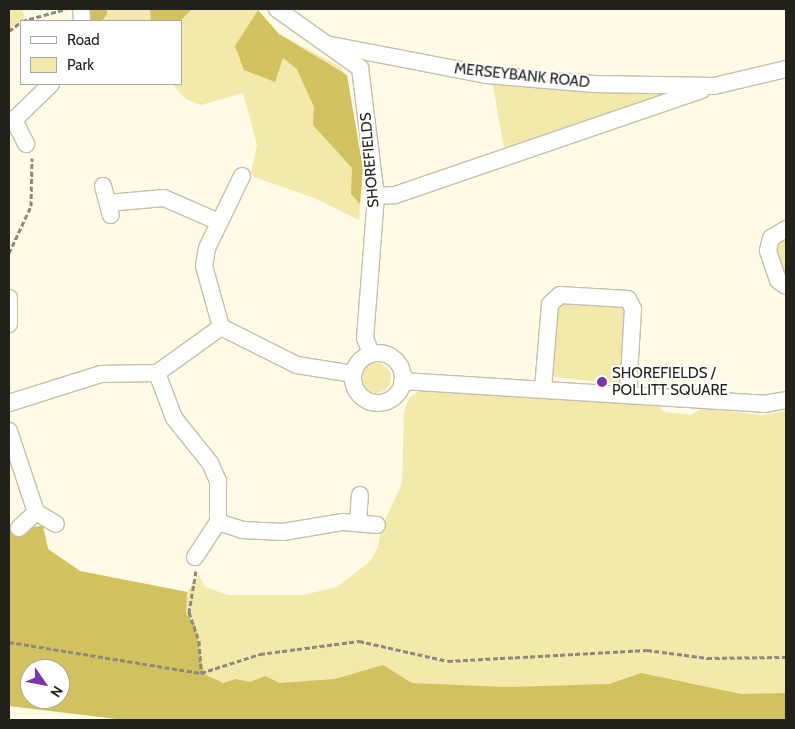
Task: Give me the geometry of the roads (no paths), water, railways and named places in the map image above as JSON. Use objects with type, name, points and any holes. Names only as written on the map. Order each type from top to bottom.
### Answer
[{"type":"street","name":"SHOREFIELDS","points":[[277,9],[331,45],[360,68],[376,196],[365,338],[371,354]]},
{"type":"street","name":"MERSEYBANK ROAD","points":[[331,45],[486,75],[594,84],[714,86]]},
{"type":"street","name":"MERSEYBANK ROAD","points":[[376,196],[395,195],[714,86],[786,68]]},
{"type":"street","points":[[26,144],[11,119],[50,85]]},
{"type":"street","points":[[242,176],[219,222],[204,266],[221,327],[296,365],[353,374]]},
{"type":"street","points":[[103,186],[109,209],[164,198],[219,222]]},
{"type":"street","points":[[786,229],[771,238],[768,251],[778,280],[786,286]]},
{"type":"street","points":[[543,389],[550,304],[560,295],[628,299],[634,309],[628,394]]},
{"type":"street","points":[[9,298],[9,324]]},
{"type":"street","points":[[9,404],[101,374],[157,373],[221,327]]},
{"type":"street","points":[[371,354],[394,359],[402,381],[390,399],[374,402],[361,396],[353,374],[359,362],[371,354]]},
{"type":"street","points":[[157,373],[174,418],[210,463],[218,481],[218,522],[197,555]]},
{"type":"street","points":[[402,381],[764,404],[786,400]]},
{"type":"street","points":[[9,431],[36,512],[56,524]]},
{"type":"street","points":[[358,522],[360,495]]},
{"type":"street","points":[[19,528],[36,512]]},
{"type":"street","points":[[218,522],[242,530],[283,532],[358,522],[377,525]]},
{"type":"place","name":"SHOREFIELDS / POLLITT SQUARE","points":[[602,382]]}]
